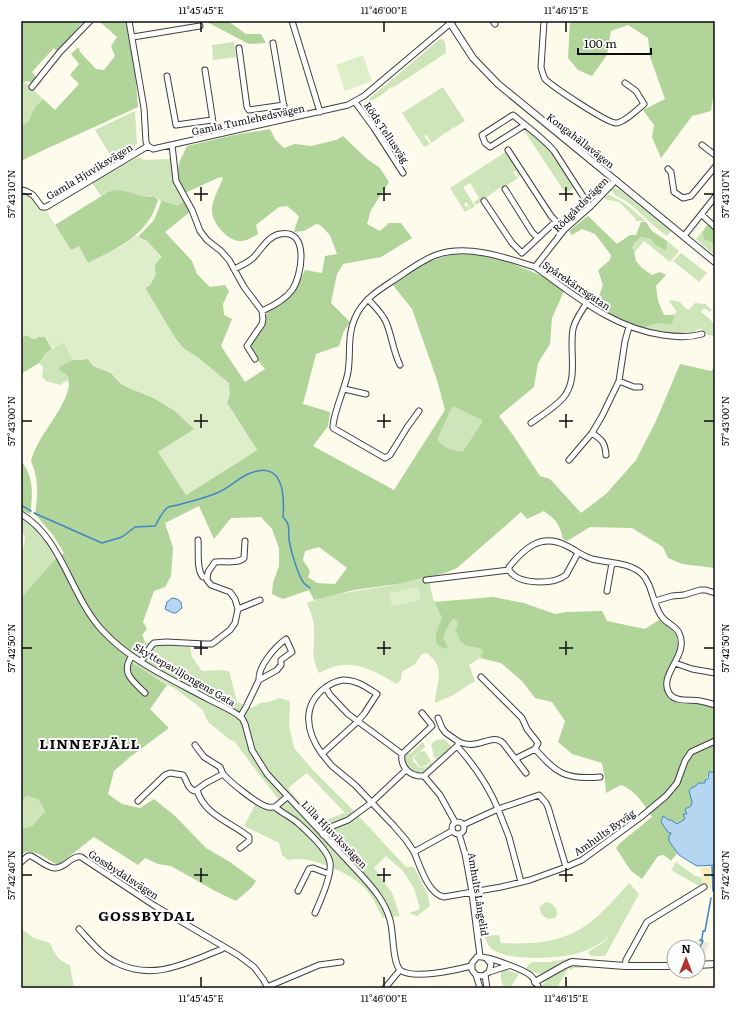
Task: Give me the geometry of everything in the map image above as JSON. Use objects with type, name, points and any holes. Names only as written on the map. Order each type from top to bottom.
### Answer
[{"type":"street","points":[[32,87],[60,52],[90,21]]},
{"type":"street","points":[[130,21],[144,108],[146,142],[148,146]]},
{"type":"street","points":[[292,21],[320,112]]},
{"type":"street","points":[[544,21],[542,72],[547,80],[564,94],[606,119],[616,123],[621,122],[644,104],[636,91],[625,84]]},
{"type":"street","name":"Gamla Tumlehedsvägen","points":[[148,146],[153,149],[348,105],[364,96],[451,22]]},
{"type":"street","name":"Kongahällavägen","points":[[451,22],[473,58],[492,78],[539,119],[616,180],[715,262]]},
{"type":"street","points":[[133,37],[200,26]]},
{"type":"street","points":[[273,43],[286,119]]},
{"type":"street","points":[[239,48],[249,110],[284,105]]},
{"type":"street","points":[[205,70],[215,135]]},
{"type":"street","points":[[167,76],[176,125],[212,120]]},
{"type":"street","name":"Röds Tellusväg","points":[[355,102],[403,173]]},
{"type":"street","points":[[525,125],[490,147],[485,142],[482,135],[513,115],[538,134],[554,151],[590,207]]},
{"type":"street","points":[[172,145],[176,181],[192,210],[200,231],[207,240],[224,254],[246,292],[262,311],[262,324],[247,346],[255,359]]},
{"type":"street","points":[[702,145],[715,155]]},
{"type":"street","name":"Gamla Hjuviksvägen","points":[[21,190],[30,192],[42,207],[46,207],[148,146]]},
{"type":"street","points":[[508,150],[551,216],[564,230]]},
{"type":"street","points":[[668,169],[671,172],[674,192],[683,198],[690,196],[715,167]]},
{"type":"street","name":"Rödgårdsvägen","points":[[534,267],[564,230],[590,207],[616,180]]},
{"type":"street","points":[[505,189],[532,232],[538,238]]},
{"type":"street","points":[[684,236],[715,197]]},
{"type":"street","points":[[484,201],[512,243],[522,253],[556,221]]},
{"type":"street","points":[[702,215],[715,227]]},
{"type":"street","points":[[234,269],[246,263],[271,238],[276,235],[291,235],[299,242],[301,265],[300,273],[294,286],[286,296],[272,307],[262,311]]},
{"type":"street","points":[[419,411],[390,455],[385,458],[333,428],[333,421],[344,389],[348,371],[353,322],[357,313],[368,299],[420,263],[435,255],[449,252],[468,251],[480,253],[534,267]]},
{"type":"street","name":"Spårekärrsgatan","points":[[534,267],[586,304],[604,315],[629,327],[655,334],[684,338],[702,334]]},
{"type":"street","points":[[368,299],[381,314],[386,324],[395,355],[400,365]]},
{"type":"street","points":[[531,423],[554,406],[564,397],[567,392],[572,373],[572,337],[574,326],[586,304]]},
{"type":"street","points":[[569,460],[592,433],[619,381],[625,341],[629,327]]},
{"type":"street","points":[[619,381],[634,387],[640,387]]},
{"type":"street","points":[[344,389],[366,394]]},
{"type":"street","points":[[592,433],[605,444],[606,455]]},
{"type":"street","name":"Skyttepaviljongens Gata","points":[[21,514],[36,524],[49,540],[74,589],[95,622],[118,645],[141,662],[240,716]]},
{"type":"street","points":[[141,662],[154,643],[166,642],[205,644],[215,642],[230,630],[235,623],[238,609],[233,596],[230,592],[211,585],[206,577],[203,577],[200,574],[198,540]]},
{"type":"street","points":[[206,577],[210,568],[216,562],[239,562],[242,560],[244,558],[245,541]]},
{"type":"street","points":[[508,570],[525,549],[541,542],[558,542],[565,544],[578,553],[593,559],[632,567],[643,575],[648,582],[662,616],[677,629],[680,634],[681,647],[667,682],[668,689],[672,696],[682,700],[701,701],[715,705]]},
{"type":"street","points":[[508,570],[512,575],[534,583],[548,582],[566,575],[578,553]]},
{"type":"street","points":[[607,591],[612,563]]},
{"type":"street","points":[[426,580],[508,570]]},
{"type":"street","points":[[655,601],[700,590],[715,593]]},
{"type":"street","points":[[238,609],[260,600]]},
{"type":"street","points":[[240,716],[246,708],[266,661],[275,648],[286,639],[292,652],[281,660],[281,665],[277,670],[259,680]]},
{"type":"street","points":[[132,656],[126,668],[129,676],[145,693]]},
{"type":"street","points":[[675,663],[692,669],[715,673]]},
{"type":"street","points":[[481,676],[522,718],[527,729],[537,740],[538,743],[535,748],[515,759]]},
{"type":"street","points":[[322,754],[356,722],[377,694],[359,683],[349,680],[335,682],[315,696],[312,702],[308,722],[314,742],[322,754],[332,766],[355,785],[402,835],[414,852],[452,831]]},
{"type":"street","points":[[324,689],[356,722],[402,754]]},
{"type":"street","points":[[422,713],[432,726],[402,754],[402,763],[406,770],[412,774],[424,776],[440,795],[455,822]]},
{"type":"street","name":"Lilla Hjuviksvägen","points":[[240,716],[246,724],[251,746],[257,760],[267,774],[362,876],[380,899],[388,913],[395,959],[397,967],[400,970]]},
{"type":"street","points":[[438,718],[442,728],[458,744],[480,774],[493,796],[511,844],[521,882]]},
{"type":"street","points":[[424,776],[458,744],[475,744],[490,740],[498,740],[503,743],[526,773]]},
{"type":"street","name":"Amhults Byväg","points":[[414,852],[428,883],[439,896],[444,897],[521,882],[547,875],[592,853],[643,816],[673,789],[685,761],[691,752],[715,741]]},
{"type":"street","points":[[195,744],[208,761],[220,767],[231,782],[258,802],[267,807],[275,807],[299,824],[326,853],[330,862],[329,874],[315,913]]},
{"type":"street","points":[[535,748],[553,768],[563,774],[579,778],[600,777]]},
{"type":"street","points":[[324,835],[333,826],[348,820],[371,803],[406,770]]},
{"type":"street","points":[[138,801],[162,777],[167,774],[183,775],[192,790],[197,790],[206,783],[224,774]]},
{"type":"street","points":[[197,790],[203,801],[220,819],[249,837],[249,842],[240,848]]},
{"type":"street","points":[[464,825],[498,809],[539,795],[548,807],[566,867]]},
{"type":"street","points":[[275,807],[287,797]]},
{"type":"street","points":[[455,822],[460,822],[464,825]]},
{"type":"street","points":[[452,831],[452,826],[455,822]]},
{"type":"street","points":[[452,831],[455,834],[459,834],[463,831],[464,825]]},
{"type":"street","name":"Amhults Långelid","points":[[459,834],[465,854],[472,892],[480,956]]},
{"type":"street","name":"Gossbydalsvägen","points":[[21,862],[28,856],[31,856],[52,867],[58,868],[77,856],[81,857],[155,906],[238,955],[254,967],[264,978],[268,987]]},
{"type":"street","points":[[298,891],[309,869],[313,868],[329,874]]},
{"type":"street","points":[[625,966],[626,960],[647,922],[704,887]]},
{"type":"street","points":[[79,929],[103,954],[115,962],[127,967],[144,970],[158,971],[172,969],[218,951],[224,947]]},
{"type":"street","points":[[480,988],[476,975],[471,966],[474,960],[480,956],[527,973],[538,988]]},
{"type":"street","points":[[486,958],[491,964],[487,974],[487,988]]},
{"type":"street","points":[[268,987],[319,965],[341,962]]},
{"type":"street","points":[[535,982],[565,964],[572,962],[625,966],[666,966]]},
{"type":"street","points":[[385,988],[400,970],[406,974],[419,974],[471,966]]},
{"type":"street","points":[[476,975],[481,976],[508,966]]},
{"type":"green space","points":[[21,21],[84,21],[58,52],[54,48],[32,72],[37,78],[33,82],[26,81],[21,83]]},
{"type":"green space","points":[[99,21],[127,21],[134,59],[138,107],[21,161],[21,126],[28,122],[35,107],[43,99],[55,110],[79,84],[70,75],[79,64],[71,54],[79,48],[80,52],[96,69],[104,70],[115,56],[111,46],[117,37]]},
{"type":"green space","points":[[205,21],[228,21],[246,34],[261,34],[266,43],[249,44]]},
{"type":"green space","points":[[570,21],[715,21],[715,85],[711,111],[692,116],[661,158],[652,137],[654,125],[643,110],[665,99],[650,57],[648,38],[628,25],[611,31],[607,55],[592,76],[578,70],[568,58]]},
{"type":"green space","points":[[440,39],[445,42],[446,53],[394,87],[389,88],[387,91],[363,107],[362,105]]},
{"type":"green space","points":[[234,42],[236,57],[213,60],[212,45]]},
{"type":"green space","points":[[363,55],[372,81],[345,91],[336,65]]},
{"type":"green space","points":[[25,82],[43,99],[35,107],[28,122],[21,126],[21,83]]},
{"type":"green space","points":[[443,87],[465,121],[454,128],[451,126],[453,128],[444,134],[442,132],[443,135],[431,143],[427,135],[424,136],[430,144],[424,147],[402,113]]},
{"type":"green space","points":[[135,111],[137,144],[112,158],[95,130]]},
{"type":"green space","points":[[525,128],[527,128],[550,149],[575,187],[567,192],[564,191],[525,132]]},
{"type":"green space","points":[[270,129],[275,139],[284,148],[295,144],[311,146],[336,140],[343,136],[367,159],[380,168],[389,182],[371,210],[367,224],[380,231],[389,223],[401,223],[412,238],[381,257],[343,264],[337,274],[331,303],[350,322],[344,331],[339,346],[316,354],[303,404],[330,412],[328,426],[313,446],[394,490],[445,410],[437,380],[412,309],[392,284],[425,263],[452,254],[479,255],[509,262],[542,276],[564,291],[552,318],[550,344],[538,363],[534,387],[499,416],[540,476],[550,479],[581,513],[606,494],[636,460],[656,421],[680,364],[711,371],[715,367],[715,568],[682,564],[668,558],[663,547],[632,528],[590,527],[567,541],[563,539],[557,523],[544,511],[527,519],[521,512],[457,568],[445,573],[397,584],[354,590],[314,600],[309,590],[283,599],[272,594],[273,583],[279,566],[279,548],[272,529],[261,517],[231,518],[214,539],[199,506],[165,523],[173,548],[171,576],[165,587],[154,591],[143,622],[147,629],[142,635],[145,642],[136,651],[131,662],[167,685],[150,709],[169,728],[114,771],[108,794],[122,804],[140,808],[154,799],[175,816],[206,848],[230,862],[256,881],[251,888],[236,901],[171,866],[158,864],[145,858],[138,865],[94,837],[58,865],[37,853],[25,852],[21,856],[21,829],[32,826],[45,811],[38,799],[26,796],[21,803],[21,598],[55,559],[64,553],[53,535],[35,514],[37,487],[34,468],[31,461],[39,442],[65,399],[69,388],[67,375],[59,370],[60,366],[73,360],[88,359],[93,366],[111,373],[121,384],[154,398],[175,411],[195,429],[159,452],[186,495],[257,450],[227,403],[230,393],[200,359],[183,348],[175,338],[145,288],[150,285],[156,274],[155,265],[161,257],[147,241],[138,237],[154,220],[162,201],[178,206],[184,202],[190,212],[165,232],[192,261],[197,274],[210,287],[225,285],[229,291],[223,304],[224,315],[232,319],[221,346],[245,382],[265,369],[256,358],[249,345],[265,322],[267,311],[281,302],[294,290],[305,270],[322,273],[325,256],[337,254],[330,235],[320,225],[316,224],[304,231],[294,232],[299,216],[287,206],[279,207],[256,225],[258,234],[247,240],[235,240],[226,235],[215,221],[212,211],[214,198],[223,178],[220,177],[185,193],[178,170],[187,146],[234,135]],"holes":[[[454,407],[482,420],[482,423],[463,451],[456,451],[448,448],[437,439],[451,409]],[[319,547],[347,568],[335,584],[317,583],[308,577],[310,571],[303,560],[305,551]]]},
{"type":"green space","points":[[507,151],[522,175],[519,177],[516,171],[513,172],[518,178],[504,187],[501,187],[476,205],[474,202],[479,198],[470,183],[463,187],[475,206],[471,209],[466,202],[464,204],[470,209],[465,212],[450,188]]},
{"type":"green space","points":[[138,157],[144,160],[169,159],[170,157],[173,181],[187,205],[168,211],[158,211],[161,201],[154,196],[137,196],[116,190],[101,196],[92,183]]},
{"type":"green space","points":[[21,185],[33,190],[71,250],[79,246],[88,263],[124,245],[135,235],[147,241],[162,257],[155,265],[156,274],[150,285],[145,288],[175,338],[183,348],[200,359],[229,383],[230,393],[227,404],[257,450],[186,495],[158,452],[194,429],[175,411],[154,398],[120,383],[111,373],[93,366],[88,359],[73,360],[64,342],[52,349],[45,337],[32,339],[26,335],[21,338]]},
{"type":"green space","points":[[614,188],[620,190],[671,231],[667,236],[626,201],[614,194],[611,190]]},
{"type":"green space","points":[[115,190],[149,197],[154,196],[158,200],[151,217],[138,233],[123,244],[88,263],[71,250],[55,225],[108,192]]},
{"type":"green space","points":[[609,195],[623,202],[646,221],[636,221],[635,218],[619,202],[604,199]]},
{"type":"green space","points":[[588,216],[617,244],[630,235],[636,235],[641,222],[646,222],[652,231],[667,241],[667,247],[665,250],[655,245],[651,239],[641,237],[633,247],[636,261],[642,268],[652,275],[660,272],[666,275],[656,286],[658,301],[664,315],[674,315],[672,324],[658,323],[642,328],[622,322],[595,307],[603,285],[598,270],[610,260],[611,255],[595,234],[582,229],[572,235],[569,231]]},
{"type":"green space","points":[[708,224],[715,233],[715,239],[712,244],[703,237],[703,231]]},
{"type":"green space","points":[[703,230],[712,244],[715,241],[715,256],[696,239]]},
{"type":"green space","points":[[641,237],[651,239],[655,245],[662,248],[667,247],[667,241],[679,251],[670,262],[644,241],[634,253],[635,244]]},
{"type":"green space","points":[[681,253],[707,273],[699,282],[673,261]]},
{"type":"green space","points":[[669,301],[680,302],[689,310],[695,303],[705,304],[712,310],[710,312],[704,308],[701,312],[712,322],[715,336],[708,335],[702,329],[698,329],[691,334],[680,335],[666,334],[642,328],[658,323],[674,315],[673,314],[677,312]]},
{"type":"green space","points":[[26,335],[45,337],[52,349],[45,354],[39,363],[21,374],[21,338]]},
{"type":"green space","points":[[64,342],[73,360],[60,367],[67,375],[68,380],[60,385],[46,381],[42,377],[43,367],[39,363],[45,354]]},
{"type":"green space","points":[[454,407],[482,420],[483,423],[463,451],[456,451],[448,448],[436,439],[451,409]]},
{"type":"green space","points":[[21,461],[28,473],[32,486],[30,514],[21,510]]},
{"type":"green space","points":[[21,519],[37,531],[45,541],[55,559],[21,598],[21,551],[23,550],[25,538],[21,527]]},
{"type":"green space","points":[[428,577],[434,602],[442,618],[436,633],[443,638],[453,619],[459,621],[467,646],[479,648],[483,651],[480,658],[469,665],[475,681],[453,695],[435,703],[439,670],[433,659],[427,653],[422,654],[415,664],[402,672],[401,679],[397,684],[377,673],[359,666],[341,665],[319,673],[314,656],[312,616],[307,603],[329,596]]},
{"type":"green space","points":[[418,587],[421,600],[392,606],[389,593]]},
{"type":"green space","points":[[493,597],[524,603],[555,614],[566,612],[602,611],[607,621],[645,629],[659,620],[672,630],[678,641],[675,656],[664,677],[663,685],[667,696],[678,703],[703,704],[715,709],[715,772],[709,772],[705,782],[694,787],[692,805],[687,814],[683,814],[685,819],[677,824],[663,816],[665,827],[671,833],[669,841],[678,852],[671,861],[664,855],[658,856],[642,879],[631,871],[616,848],[652,817],[639,798],[621,785],[606,793],[602,763],[572,754],[558,742],[565,721],[552,702],[535,698],[522,681],[501,663],[480,658],[483,651],[479,648],[467,646],[460,641],[456,631],[458,621],[453,619],[446,630],[443,638],[448,647],[444,649],[436,643],[436,633],[442,618],[434,602]]},
{"type":"green space","points":[[145,642],[154,645],[190,647],[192,657],[202,671],[229,671],[237,702],[252,708],[260,703],[269,702],[279,698],[290,701],[289,725],[294,748],[313,770],[354,811],[364,806],[356,813],[406,867],[414,867],[427,893],[430,906],[417,916],[409,913],[420,909],[414,888],[403,871],[386,856],[374,868],[392,893],[400,916],[383,918],[371,896],[363,886],[354,879],[320,863],[308,860],[288,860],[282,855],[279,843],[244,826],[255,805],[264,810],[274,811],[279,800],[235,742],[208,722],[202,709],[177,690],[130,662]],"holes":[[[307,773],[345,813],[321,822],[300,803],[288,788]]]},
{"type":"green space","points":[[444,739],[452,747],[437,760],[434,756],[431,744],[437,740]]},
{"type":"green space","points":[[423,742],[425,747],[413,757],[413,761],[420,768],[426,767],[431,762],[433,764],[424,772],[414,772],[405,763],[407,753],[410,754]]},
{"type":"green space","points":[[425,751],[431,761],[425,766],[420,767],[414,758],[419,752]]},
{"type":"green space","points":[[26,796],[38,799],[45,811],[32,826],[21,829],[21,803]]},
{"type":"green space","points":[[676,862],[695,876],[701,877],[703,884],[699,886],[671,870]]},
{"type":"green space","points":[[629,883],[639,894],[605,956],[591,956],[588,952],[601,944],[608,937],[594,947],[578,953],[559,957],[532,958],[507,955],[497,952],[489,946],[484,936],[499,935],[501,943],[543,942],[559,938],[574,932],[601,913]]},
{"type":"green space","points":[[546,902],[556,908],[557,915],[555,918],[549,919],[542,915],[540,906]]},
{"type":"green space","points":[[21,929],[34,938],[50,943],[57,957],[70,965],[74,988],[21,988]]},
{"type":"green space","points":[[572,958],[596,960],[569,960],[557,965],[549,971],[539,974],[526,968],[532,962],[550,962]]},
{"type":"green space","points":[[577,965],[584,966],[584,968],[573,968],[572,970],[568,968],[557,988],[541,988],[546,980],[567,968]]},
{"type":"green space","points":[[504,969],[519,974],[510,988],[504,988],[501,980],[501,970]]},
{"type":"sand","points":[[700,867],[710,867],[711,889],[704,885]]},
{"type":"shaded area","points":[[706,942],[710,943],[706,950]]},
{"type":"water","points":[[172,598],[181,602],[182,608],[176,613],[165,609],[167,602]]},
{"type":"water","points":[[709,772],[715,772],[715,865],[697,866],[679,855],[669,841],[669,835],[671,833],[668,832],[661,822],[663,816],[677,824],[685,819],[683,814],[687,814],[685,809],[691,806],[692,802],[689,791],[692,787],[699,783],[705,783],[705,780],[708,779]]},
{"type":"waterway","points":[[34,513],[102,543],[122,537],[135,527],[155,526],[168,507],[214,494],[248,474],[259,471],[268,471],[275,474],[282,488],[283,517],[289,527],[289,540],[293,555],[304,584],[310,588]]},
{"type":"waterway","points":[[21,505],[31,511]]},
{"type":"waterway","points":[[712,866],[713,891]]},
{"type":"waterway","points":[[702,939],[703,931],[705,931],[711,898]]},
{"type":"district","name":"LINNEFJÄLL","points":[[90,743]]},
{"type":"district","name":"GOSSBYDAL","points":[[147,915]]}]
